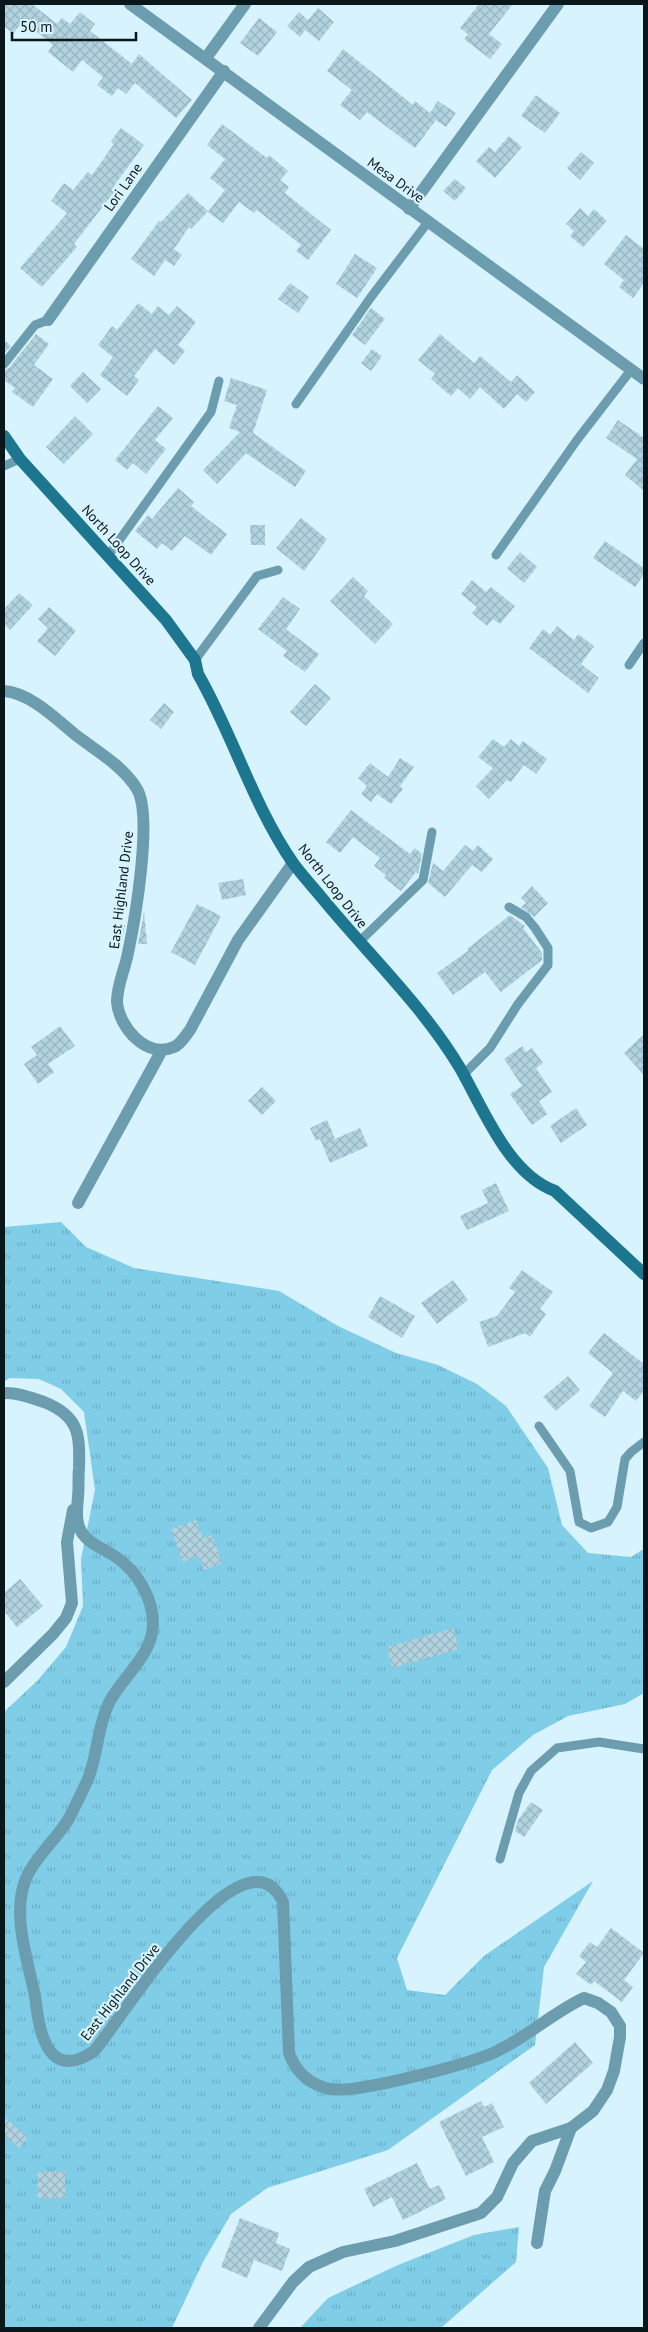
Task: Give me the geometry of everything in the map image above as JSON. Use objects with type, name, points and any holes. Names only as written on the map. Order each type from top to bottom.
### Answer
[{"type":"street","name":"Mesa Drive","points":[[130,4],[644,379]]},
{"type":"street","points":[[206,58],[246,4]]},
{"type":"street","points":[[410,209],[558,4]]},
{"type":"street","name":"Lori Lane","points":[[48,320],[224,72]]},
{"type":"street","name":"North Loop Drive","points":[[4,436],[20,459],[166,620],[195,660],[198,674],[242,768],[293,863],[437,1032],[463,1074],[484,1116],[514,1158],[539,1185],[555,1191],[644,1274]]},
{"type":"street","name":"East Highland Drive","points":[[4,691],[31,700],[123,770],[140,797],[145,834],[128,953],[117,1001],[119,1012],[126,1027],[136,1039],[162,1050]]},
{"type":"street","points":[[78,1203],[162,1050],[176,1046],[190,1030],[238,940],[293,863]]},
{"type":"street","name":"East Highland Drive","points":[[4,1393],[38,1400],[55,1406],[73,1421],[78,1432],[76,1511],[82,1533],[89,1542],[118,1558],[137,1576],[145,1590],[153,1625],[147,1648],[110,1700],[102,1718],[89,1777],[72,1812],[33,1866],[25,1882],[21,1912],[38,2023],[48,2049],[55,2057],[67,2062],[77,2061],[94,2051],[194,1921],[227,1892],[251,1883],[264,1883],[279,1892],[283,1902],[290,2053],[302,2074],[320,2086],[343,2090],[407,2078],[460,2064],[493,2053],[584,1998],[598,2003],[611,2012],[620,2026],[614,2071],[608,2090],[593,2111],[571,2128],[532,2141],[513,2163],[497,2197],[481,2213],[395,2241],[343,2252],[309,2267],[293,2282],[258,2328]]},
{"type":"street","points":[[4,1682],[53,1634],[66,1618],[72,1603],[67,1542],[78,1480]]},
{"type":"street","points":[[537,2243],[545,2191],[555,2172],[571,2128]]},
{"type":"lane","points":[[296,404],[371,297],[428,222]]},
{"type":"lane","points":[[4,364],[35,325],[48,320]]},
{"type":"lane","points":[[496,555],[576,440],[631,370]]},
{"type":"lane","points":[[108,556],[211,412],[219,381]]},
{"type":"lane","points":[[4,466],[20,459]]},
{"type":"lane","points":[[195,660],[257,576],[278,570]]},
{"type":"lane","points":[[629,666],[644,643]]},
{"type":"lane","points":[[359,942],[423,880],[432,832]]},
{"type":"lane","points":[[463,1074],[490,1048],[518,1004],[548,965],[548,948],[535,928],[526,917],[509,908]]},
{"type":"lane","points":[[539,1426],[570,1471],[579,1522],[591,1528],[608,1522],[617,1506],[625,1459],[644,1442]]},
{"type":"lane","points":[[500,1859],[519,1793],[531,1771],[556,1748],[599,1742],[644,1750]]},
{"type":"green space","points":[[61,1222],[86,1247],[134,1268],[279,1291],[338,1326],[396,1353],[438,1365],[477,1384],[506,1406],[548,1468],[562,1525],[588,1553],[631,1557],[644,1549],[644,1693],[625,1704],[568,1716],[533,1735],[492,1770],[397,1958],[407,1990],[445,1995],[484,1956],[593,1881],[544,1967],[535,2045],[388,2150],[267,2188],[231,2214],[203,2262],[172,2328],[4,2328],[4,1712],[38,1680],[66,1647],[83,1606],[81,1559],[95,1490],[84,1412],[61,1389],[39,1379],[10,1378],[4,1381],[4,1227]]},
{"type":"green space","points":[[519,2227],[516,2262],[441,2328],[300,2328],[328,2298],[398,2265],[474,2235]]},
{"type":"building","points":[[4,4],[32,4],[57,24],[62,18],[70,24],[80,12],[95,24],[90,31],[132,64],[139,54],[192,100],[176,118],[135,83],[126,94],[118,88],[112,96],[97,85],[103,77],[82,60],[73,72],[48,52],[53,45],[23,21],[13,34],[4,26]]},
{"type":"building","points":[[479,4],[513,4],[489,34],[502,44],[490,59],[464,39],[468,34],[460,28]]},
{"type":"building","points":[[318,8],[334,22],[319,41],[305,30],[300,37],[287,26],[299,12],[308,20]]},
{"type":"building","points":[[259,18],[277,32],[258,56],[240,43]]},
{"type":"building","points":[[343,49],[413,105],[415,101],[430,113],[438,101],[456,113],[446,127],[436,120],[415,148],[367,112],[360,120],[340,105],[352,90],[327,71]]},
{"type":"building","points":[[536,95],[560,113],[545,133],[521,116]]},
{"type":"building","points":[[222,124],[267,158],[269,155],[288,171],[280,180],[289,187],[285,193],[331,230],[308,260],[296,251],[301,245],[257,210],[254,213],[239,202],[223,223],[208,212],[225,190],[210,178],[225,159],[207,145]]},
{"type":"building","points":[[121,128],[144,145],[111,190],[114,192],[74,244],[77,247],[42,287],[20,268],[67,213],[51,201],[64,183],[73,190],[88,172],[92,175],[114,144],[111,141]]},
{"type":"building","points":[[509,136],[522,147],[495,178],[476,161],[489,147],[495,152]]},
{"type":"building","points":[[581,152],[594,163],[580,180],[567,168]]},
{"type":"building","points":[[455,179],[466,188],[455,201],[443,191]]},
{"type":"building","points":[[188,193],[208,211],[191,229],[189,227],[174,249],[182,255],[174,266],[165,260],[154,276],[131,259],[159,221],[161,222]]},
{"type":"building","points":[[580,208],[588,216],[594,209],[607,221],[583,247],[570,236],[574,231],[566,224]]},
{"type":"building","points":[[626,235],[644,249],[644,283],[633,298],[619,287],[624,280],[604,264]]},
{"type":"building","points":[[355,254],[377,268],[357,298],[336,284]]},
{"type":"building","points":[[290,283],[309,297],[298,313],[278,299]]},
{"type":"building","points":[[138,303],[152,314],[158,306],[169,315],[177,306],[196,322],[178,345],[185,351],[174,365],[155,349],[134,376],[139,380],[127,396],[100,375],[113,357],[98,345],[112,326],[117,330]]},
{"type":"building","points":[[371,308],[385,319],[365,345],[352,335]]},
{"type":"building","points":[[36,334],[49,344],[34,365],[53,379],[33,407],[12,392],[15,388],[4,380],[4,370],[9,368]]},
{"type":"building","points":[[440,334],[474,363],[480,356],[511,382],[517,375],[535,392],[526,402],[517,394],[504,409],[480,387],[470,399],[458,388],[451,396],[431,379],[435,374],[418,360]]},
{"type":"building","points":[[4,340],[11,346],[4,354]]},
{"type":"building","points":[[372,349],[382,356],[371,371],[361,363]]},
{"type":"building","points":[[83,372],[101,389],[87,403],[70,386]]},
{"type":"building","points":[[231,378],[267,390],[253,433],[306,471],[295,487],[246,453],[217,484],[203,470],[240,432],[229,428],[237,405],[224,401]]},
{"type":"building","points":[[158,406],[173,418],[155,440],[166,449],[146,474],[133,463],[127,470],[115,460]]},
{"type":"building","points":[[75,416],[93,434],[64,464],[46,447]]},
{"type":"building","points":[[618,420],[644,438],[644,491],[625,475],[637,459],[606,438]]},
{"type":"building","points":[[178,488],[194,502],[191,506],[227,534],[211,555],[185,536],[172,551],[162,543],[157,549],[135,531],[148,515],[152,519]]},
{"type":"building","points":[[301,518],[327,539],[304,571],[276,548]]},
{"type":"building","points":[[250,525],[265,525],[265,545],[251,545]]},
{"type":"building","points":[[605,541],[644,568],[644,574],[635,587],[593,558]]},
{"type":"building","points":[[520,552],[537,567],[524,583],[507,568]]},
{"type":"building","points":[[353,577],[368,591],[364,596],[393,624],[375,644],[330,601]]},
{"type":"building","points":[[472,580],[486,592],[491,587],[515,606],[500,624],[493,619],[487,626],[472,613],[477,607],[461,594]]},
{"type":"building","points":[[19,593],[33,605],[10,630],[4,623],[4,609]]},
{"type":"building","points":[[283,597],[300,609],[286,629],[319,654],[305,672],[283,656],[287,651],[258,629]]},
{"type":"building","points":[[49,607],[76,631],[55,656],[37,641],[48,628],[38,619]]},
{"type":"building","points":[[557,626],[574,640],[578,634],[594,646],[581,664],[599,678],[588,693],[529,648],[543,629],[550,635]]},
{"type":"building","points":[[315,684],[331,698],[306,726],[290,712]]},
{"type":"building","points":[[164,703],[174,712],[161,729],[150,720]]},
{"type":"building","points":[[493,739],[504,747],[511,739],[519,746],[523,741],[547,759],[536,774],[524,765],[511,782],[507,780],[489,799],[476,786],[493,768],[478,757]]},
{"type":"building","points":[[400,758],[414,767],[400,786],[403,789],[391,804],[377,794],[371,802],[361,794],[367,786],[358,778],[370,763],[388,777]]},
{"type":"building","points":[[351,810],[410,854],[415,848],[422,854],[418,874],[416,872],[401,891],[384,878],[386,875],[374,866],[380,858],[353,837],[340,853],[326,842]]},
{"type":"building","points":[[465,845],[473,851],[478,845],[493,859],[482,872],[472,865],[445,897],[428,883],[433,863],[443,871]]},
{"type":"building","points":[[243,879],[246,895],[222,900],[218,883]]},
{"type":"building","points":[[532,886],[548,903],[534,917],[521,907],[526,903],[521,898]]},
{"type":"building","points":[[197,904],[221,916],[195,965],[171,952]]},
{"type":"building","points":[[144,911],[147,944],[138,944],[143,918]]},
{"type":"building","points":[[510,915],[525,926],[523,928],[542,953],[542,960],[501,992],[485,972],[453,995],[437,973],[469,950],[467,949]]},
{"type":"building","points":[[119,925],[125,925],[121,945],[120,945]]},
{"type":"building","points":[[60,1026],[75,1046],[48,1064],[54,1072],[38,1084],[24,1064],[37,1055],[31,1047]]},
{"type":"building","points":[[644,1034],[644,1075],[624,1053]]},
{"type":"building","points":[[522,1046],[526,1052],[532,1048],[543,1063],[536,1068],[552,1092],[539,1101],[547,1114],[532,1125],[510,1094],[522,1086],[504,1059]]},
{"type":"building","points":[[262,1087],[276,1101],[262,1115],[248,1101]]},
{"type":"building","points":[[576,1108],[587,1125],[561,1143],[550,1126]]},
{"type":"building","points":[[327,1120],[335,1139],[360,1128],[368,1146],[330,1163],[320,1139],[316,1141],[310,1128]]},
{"type":"building","points":[[496,1183],[509,1211],[467,1230],[460,1216],[488,1203],[482,1190]]},
{"type":"building","points":[[522,1270],[553,1292],[540,1309],[546,1314],[530,1337],[525,1333],[488,1347],[479,1322],[497,1316],[515,1292],[509,1288]]},
{"type":"building","points":[[453,1280],[468,1300],[437,1324],[421,1303]]},
{"type":"building","points":[[380,1296],[415,1316],[402,1338],[368,1317]]},
{"type":"building","points":[[604,1333],[644,1364],[644,1391],[636,1401],[623,1391],[605,1417],[589,1406],[613,1373],[588,1353]]},
{"type":"building","points":[[568,1376],[580,1390],[556,1411],[543,1397]]},
{"type":"building","points":[[196,1520],[203,1538],[212,1535],[222,1563],[204,1570],[199,1556],[183,1562],[171,1529]]},
{"type":"building","points":[[20,1579],[43,1606],[17,1627],[4,1611],[4,1593]]},
{"type":"building","points":[[453,1628],[459,1649],[392,1668],[387,1647]]},
{"type":"building","points":[[531,1802],[543,1810],[524,1837],[515,1831],[518,1820]]},
{"type":"building","points":[[611,1928],[644,1953],[624,1980],[633,1987],[622,2002],[594,1981],[591,1985],[576,1974],[586,1962],[579,1956],[590,1942],[597,1947]]},
{"type":"building","points":[[575,2042],[593,2063],[546,2104],[529,2083]]},
{"type":"building","points":[[481,2101],[484,2107],[492,2103],[504,2127],[482,2137],[494,2162],[466,2176],[439,2122]]},
{"type":"building","points":[[4,2117],[28,2137],[19,2148],[4,2135]]},
{"type":"building","points":[[417,2163],[430,2189],[439,2185],[446,2199],[403,2220],[392,2197],[373,2207],[364,2189]]},
{"type":"building","points":[[65,2171],[65,2198],[37,2198],[37,2172]]},
{"type":"building","points":[[240,2218],[279,2233],[276,2243],[290,2249],[282,2271],[254,2260],[247,2278],[221,2267]]}]
